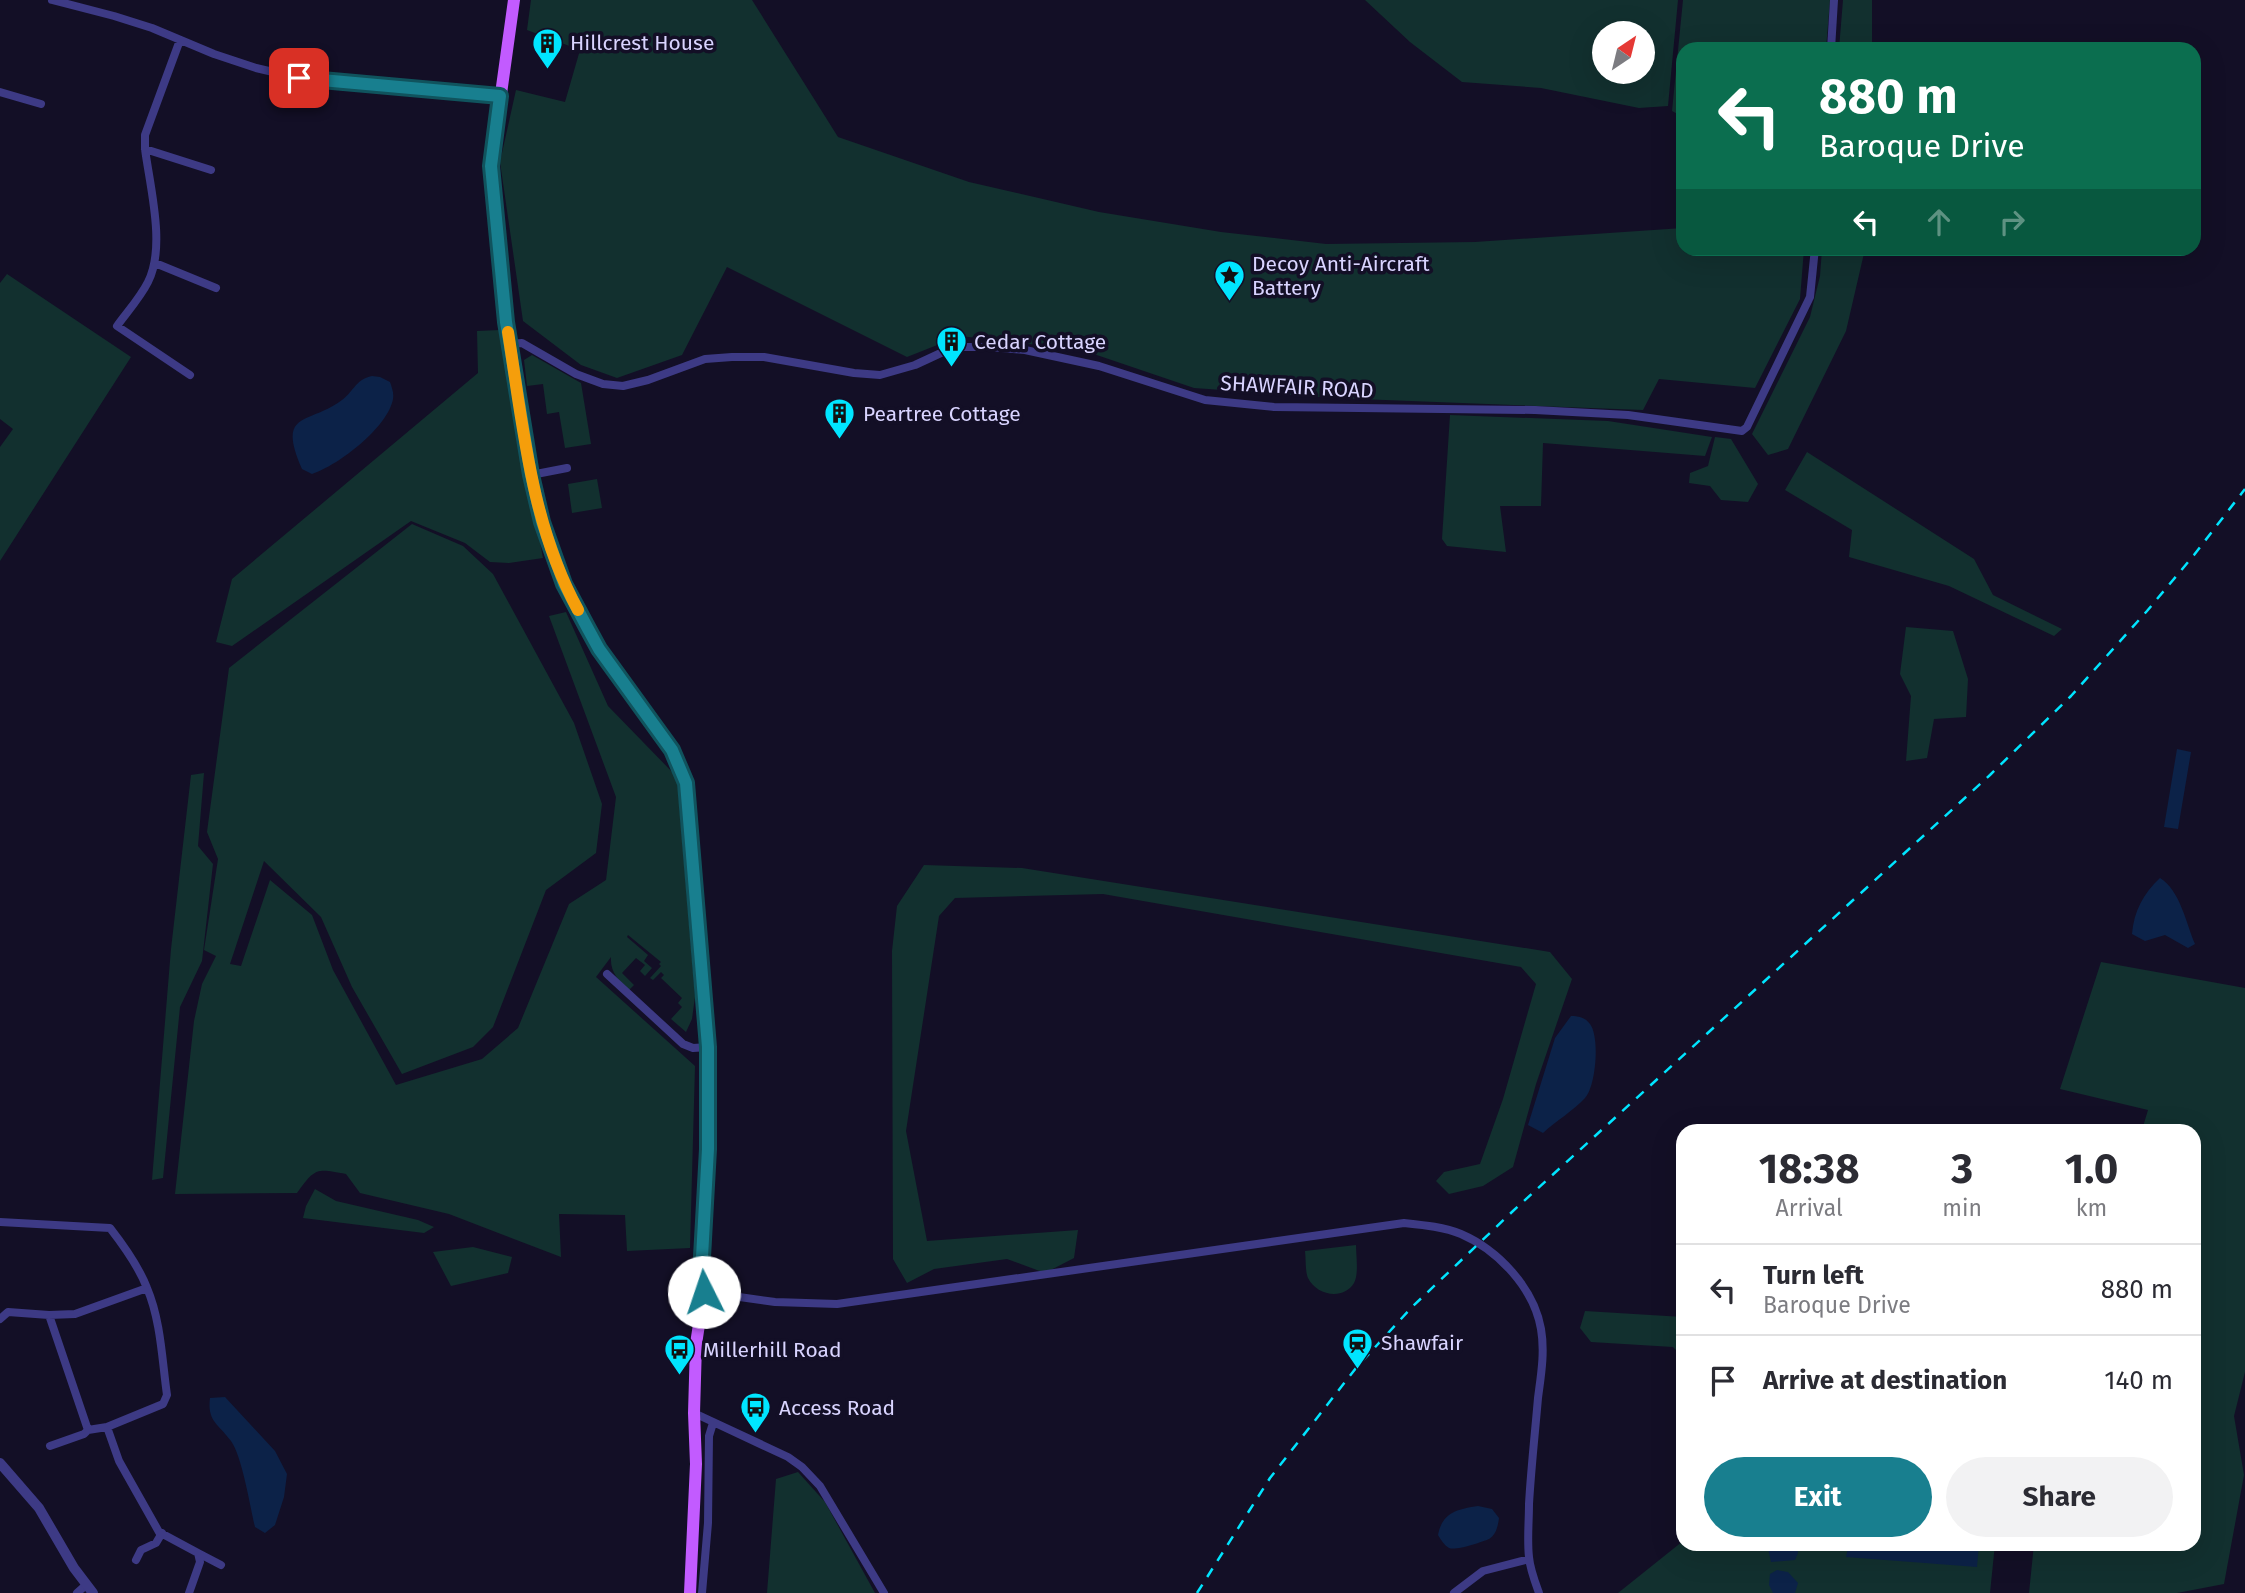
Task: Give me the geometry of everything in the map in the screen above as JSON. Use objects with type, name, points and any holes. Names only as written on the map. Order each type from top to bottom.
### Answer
[{"type":"main road","points":[[514,0],[491,166],[510,344],[531,475],[542,522],[564,584],[599,649],[672,750],[686,783],[708,1047],[708,1149],[702,1257],[704,1292],[696,1344],[696,1464],[690,1593]]},
{"type":"street","points":[[52,0],[69,2],[114,16],[214,54],[299,78],[500,96]]},
{"type":"street","points":[[1832,42],[1835,0]]},
{"type":"street","points":[[180,40],[145,135],[157,239],[155,262],[148,283],[117,327],[190,375]]},
{"type":"street","points":[[0,92],[41,104]]},
{"type":"street","points":[[145,149],[211,170]]},
{"type":"street","name":"SHAWFAIR ROAD","points":[[510,344],[522,343],[576,374],[603,384],[623,386],[648,380],[705,359],[764,357],[880,375],[915,365],[943,352],[963,347],[990,347],[1026,350],[1099,366],[1205,400],[1274,407],[1535,410],[1628,415],[1742,430],[1747,428],[1810,297],[1814,256]]},
{"type":"street","points":[[155,262],[216,288]]},
{"type":"street","points":[[531,475],[567,468]]},
{"type":"street","points":[[607,974],[683,1044],[692,1048],[708,1047]]},
{"type":"street","points":[[0,1222],[110,1228],[124,1246],[147,1288],[158,1324],[167,1395],[163,1404],[50,1446]]},
{"type":"street","points":[[704,1292],[775,1302],[837,1304],[1404,1223],[1428,1225],[1460,1233],[1481,1244],[1515,1276],[1530,1298],[1540,1327],[1543,1352],[1531,1471],[1529,1559],[1539,1593]]},
{"type":"street","points":[[1,1317],[8,1312],[75,1314],[147,1288]]},
{"type":"street","points":[[49,1315],[88,1430]]},
{"type":"street","points":[[694,1413],[788,1457],[802,1467],[820,1486],[884,1593]]},
{"type":"street","points":[[702,1593],[708,1523],[709,1436],[713,1423]]},
{"type":"street","points":[[107,1427],[119,1461],[159,1532],[221,1565]]},
{"type":"street","points":[[0,1463],[39,1508],[90,1589],[77,1593]]},
{"type":"street","points":[[136,1560],[141,1550],[156,1543],[162,1533]]},
{"type":"street","points":[[189,1593],[200,1562],[198,1553]]},
{"type":"street","points":[[1454,1593],[1483,1572],[1529,1559]]},
{"type":"green space","points":[[531,0],[752,0],[838,137],[969,182],[1099,212],[1221,232],[1326,244],[1475,242],[1676,228],[1676,256],[1803,256],[1800,299],[1755,388],[1659,379],[1643,410],[1334,398],[1194,388],[1082,350],[960,336],[907,357],[727,267],[682,355],[617,378],[581,365],[523,321],[500,162],[516,90],[565,102],[580,50],[527,30]]},
{"type":"green space","points":[[1365,0],[1678,0],[1668,106],[1639,108],[1541,88],[1462,82],[1410,42]]},
{"type":"green space","points":[[1683,0],[1830,0],[1827,42],[1679,42]]},
{"type":"green space","points":[[1843,0],[1872,0],[1872,42],[1840,42]]},
{"type":"green space","points":[[1676,71],[1676,113],[1672,111]]},
{"type":"green space","points":[[1821,256],[1863,256],[1846,331],[1788,449],[1768,455],[1752,434],[1810,317],[1820,276]]},
{"type":"green space","points":[[7,274],[131,357],[0,561],[0,447],[13,429],[0,419],[0,283]]},
{"type":"green space","points":[[500,330],[543,558],[509,563],[490,562],[465,543],[411,521],[232,646],[216,642],[232,579],[478,373],[477,331]]},
{"type":"green space","points":[[532,355],[581,383],[591,444],[565,448],[559,412],[547,414],[543,384],[527,386],[524,360]]},
{"type":"green space","points":[[1450,415],[1608,421],[1712,437],[1705,456],[1543,443],[1541,506],[1500,506],[1506,552],[1447,546],[1442,539]]},
{"type":"green space","points":[[1715,437],[1731,439],[1758,484],[1748,502],[1721,500],[1710,486],[1689,483],[1690,473],[1708,466]]},
{"type":"green space","points":[[1807,452],[1974,559],[1993,595],[2062,629],[2054,636],[1949,586],[1849,557],[1852,530],[1785,490]]},
{"type":"green space","points":[[597,479],[602,508],[572,513],[568,484]]},
{"type":"green space","points":[[412,524],[463,546],[493,574],[574,723],[602,804],[596,853],[546,890],[493,1027],[473,1047],[402,1074],[352,987],[321,917],[264,861],[230,964],[241,966],[270,880],[312,915],[333,970],[396,1085],[482,1059],[518,1028],[569,904],[606,880],[616,797],[549,616],[566,612],[608,706],[677,777],[695,997],[692,1019],[686,1032],[671,1019],[682,1007],[678,1003],[682,998],[661,978],[664,975],[661,972],[653,980],[650,978],[661,966],[661,962],[628,935],[627,937],[648,955],[644,961],[652,968],[645,976],[640,971],[645,965],[636,958],[622,973],[634,985],[629,990],[616,975],[611,957],[596,977],[695,1066],[690,1248],[627,1251],[625,1215],[559,1214],[561,1257],[449,1214],[360,1193],[346,1174],[328,1171],[313,1174],[297,1193],[175,1194],[194,1021],[202,984],[216,956],[204,950],[218,859],[207,832],[229,668]]},
{"type":"green space","points":[[1906,627],[1953,631],[1968,679],[1966,717],[1934,719],[1927,758],[1906,761],[1911,696],[1900,674]]},
{"type":"green space","points":[[204,773],[198,846],[213,864],[202,961],[180,1007],[163,1178],[152,1180],[171,949],[191,775]]},
{"type":"green space","points":[[924,865],[1022,868],[1550,952],[1572,979],[1536,1084],[1513,1167],[1483,1186],[1449,1194],[1436,1181],[1444,1172],[1480,1164],[1503,1099],[1536,984],[1521,967],[1103,894],[955,898],[939,916],[906,1131],[927,1241],[1078,1230],[1074,1258],[1045,1273],[1007,1259],[934,1269],[907,1283],[893,1259],[892,951],[897,906]]},
{"type":"green space","points":[[2101,962],[2245,988],[2245,1372],[2234,1416],[2244,1475],[2224,1584],[2177,1593],[2029,1593],[2033,1551],[2201,1551],[2201,1124],[2144,1124],[2148,1110],[2060,1089]]},
{"type":"green space","points":[[315,1189],[336,1201],[418,1220],[434,1227],[424,1233],[303,1218]]},
{"type":"green space","points":[[1356,1245],[1356,1275],[1349,1289],[1330,1294],[1312,1284],[1307,1275],[1305,1251]]},
{"type":"green space","points":[[473,1247],[512,1257],[508,1273],[451,1286],[433,1252]]},
{"type":"green space","points":[[1585,1311],[1676,1317],[1676,1350],[1673,1347],[1591,1342],[1580,1328]]},
{"type":"green space","points":[[798,1472],[825,1502],[875,1593],[767,1593],[776,1479]]},
{"type":"green space","points":[[1676,1547],[1676,1551],[1994,1551],[1990,1593],[1618,1593]]},
{"type":"water","points":[[372,376],[390,382],[393,390],[393,399],[382,421],[361,444],[335,462],[312,474],[302,469],[295,450],[295,428],[308,417],[342,400],[358,383]]},
{"type":"water","points":[[2177,749],[2191,752],[2178,829],[2164,827]]},
{"type":"water","points":[[2160,878],[2173,890],[2182,908],[2195,944],[2188,948],[2165,935],[2145,941],[2132,934],[2140,903]]},
{"type":"water","points":[[1571,1016],[1586,1020],[1593,1030],[1596,1050],[1592,1083],[1585,1098],[1543,1133],[1528,1125],[1555,1038]]},
{"type":"water","points":[[225,1397],[275,1451],[287,1474],[284,1497],[275,1525],[265,1533],[255,1527],[235,1448],[210,1412],[210,1398]]},
{"type":"water","points":[[1478,1506],[1492,1509],[1499,1518],[1493,1535],[1469,1546],[1452,1549],[1447,1547],[1438,1535],[1443,1522],[1452,1513]]},
{"type":"water","points":[[1769,1551],[1798,1551],[1795,1560],[1771,1562]]},
{"type":"water","points":[[1847,1551],[1978,1551],[1977,1567],[1846,1557]]},
{"type":"water","points":[[1777,1570],[1788,1572],[1798,1583],[1795,1593],[1773,1593],[1769,1585],[1770,1574]]},
{"type":"railway","points":[[1197,1593],[1270,1478],[1356,1368],[1412,1307],[1513,1211],[1990,775],[2071,696],[2147,611],[2245,489]]},
{"type":"slow traffic","points":[[508,332],[531,475],[542,522],[564,584],[578,610]]},
{"type":"place","name":"Hillcrest House","points":[[547,70]]},
{"type":"place","name":"Decoy Anti-Aircraft Battery","points":[[1229,303]]},
{"type":"place","name":"Cedar Cottage","points":[[951,369]]},
{"type":"place","name":"Peartree Cottage","points":[[840,441]]},
{"type":"place","name":"Shawfair","points":[[1358,1370]]},
{"type":"place","name":"Millerhill Road","points":[[680,1377]]},
{"type":"place","name":"Access Road","points":[[756,1435]]},
{"type":"route","points":[[299,78],[500,96],[491,166],[506,322],[531,475],[542,522],[564,584],[599,649],[672,750],[686,783],[708,1047],[708,1149],[702,1257],[704,1292]]}]
